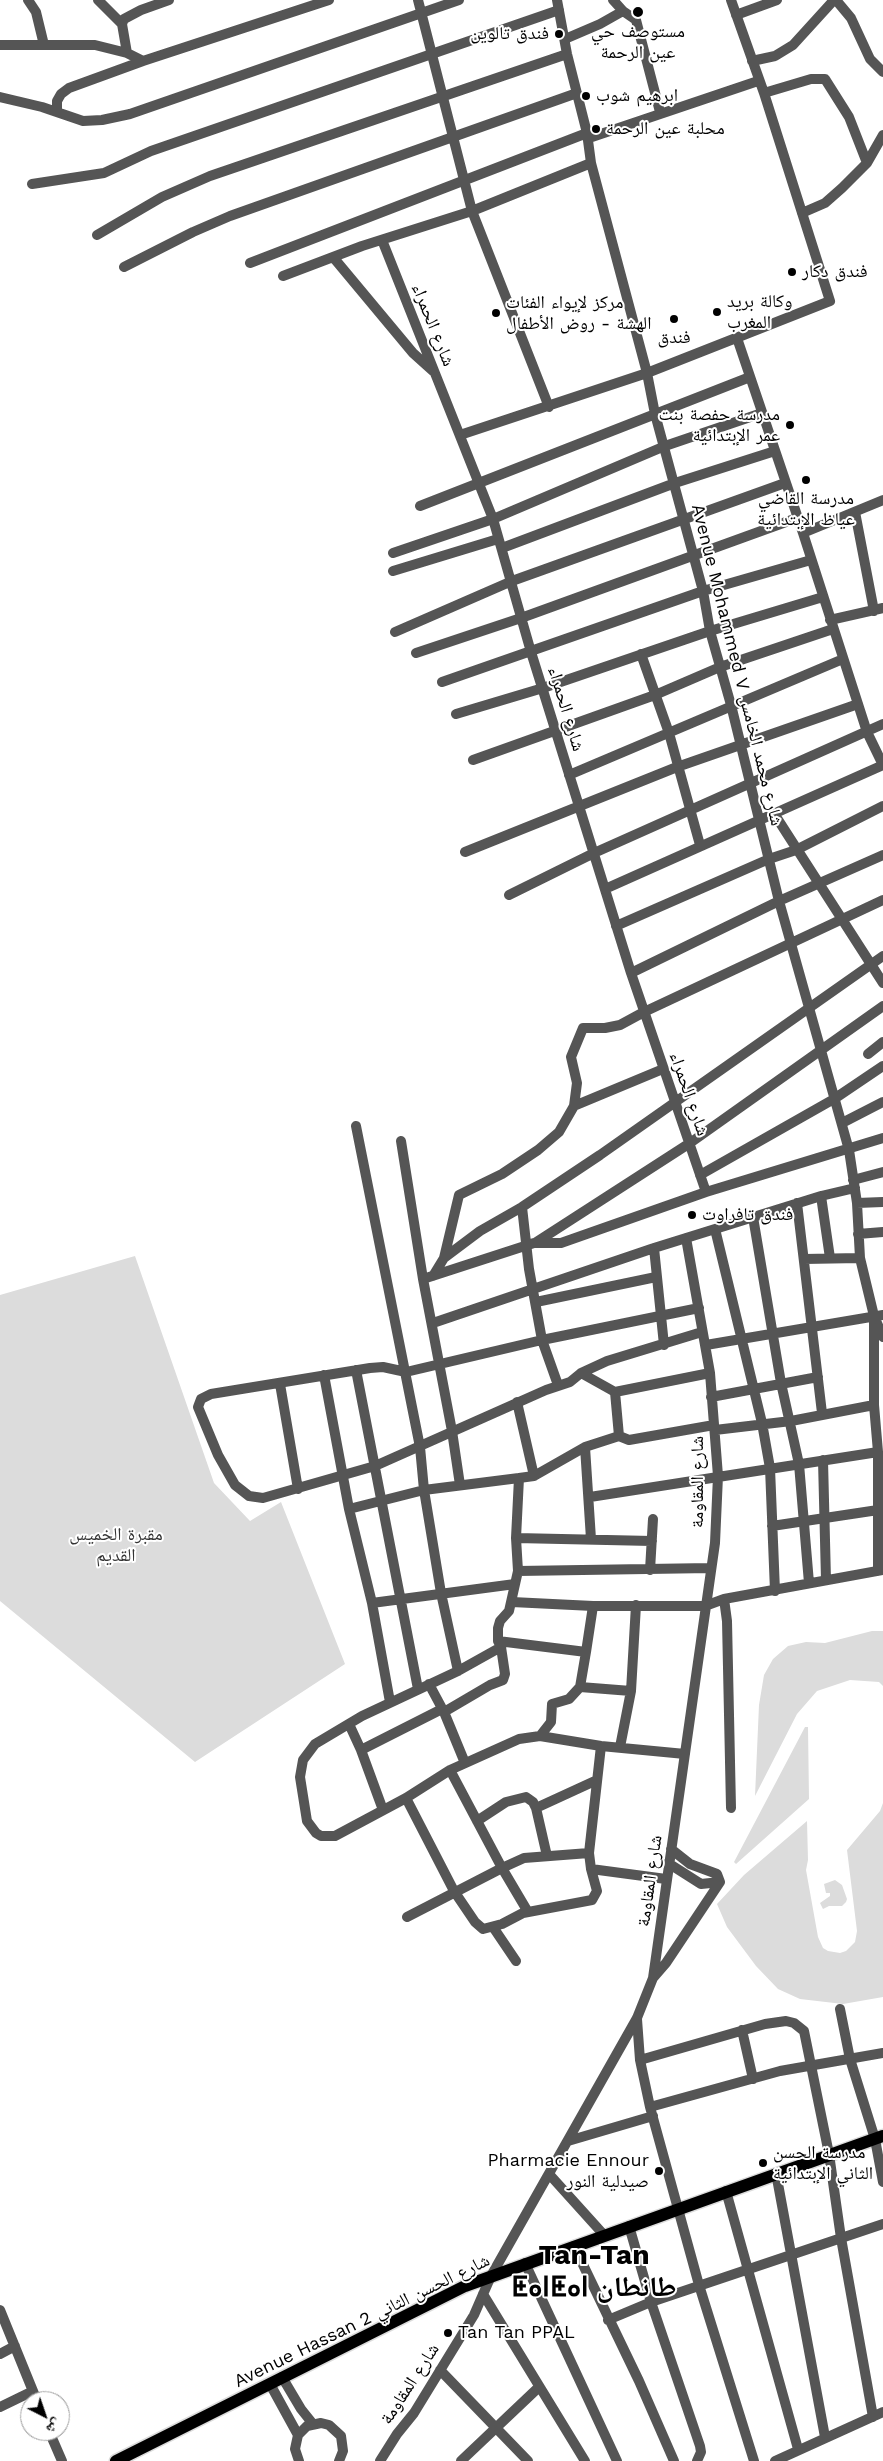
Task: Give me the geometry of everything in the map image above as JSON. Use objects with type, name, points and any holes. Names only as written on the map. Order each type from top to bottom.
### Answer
[{"type":"main road","name":"Avenue Hassan 2 شارع الحسن الثاني","points":[[116,2461],[443,2296],[525,2263],[879,2137]]},
{"type":"street","points":[[28,0],[36,12],[44,46]]},
{"type":"street","points":[[98,0],[122,24],[127,53]]},
{"type":"street","points":[[122,24],[124,20],[141,10],[169,0]]},
{"type":"street","points":[[57,112],[57,101],[61,94],[69,88],[143,61],[329,0]]},
{"type":"street","points":[[418,0],[463,182],[472,211],[549,407]]},
{"type":"street","points":[[0,97],[83,121],[102,120],[130,114],[459,0]]},
{"type":"street","points":[[612,0],[636,20],[660,112]]},
{"type":"street","points":[[460,435],[647,373],[830,301],[764,93],[758,81],[731,0]]},
{"type":"street","points":[[736,14],[777,0]]},
{"type":"street","points":[[752,61],[765,59],[789,48],[835,0],[851,18],[870,59],[883,72]]},
{"type":"street","points":[[32,184],[75,175],[104,173],[151,151],[431,56],[558,5]]},
{"type":"street","name":"Avenue Mohammed V شارع محمد الخامس","points":[[558,5],[567,54],[588,135],[591,163],[647,373],[655,414],[703,591],[710,630],[741,743],[749,783],[760,820],[779,901],[849,1150],[858,1203],[860,1258],[879,1315],[883,1336]]},
{"type":"street","points":[[565,39],[600,24],[623,11]]},
{"type":"street","points":[[0,45],[14,43],[44,46],[95,45],[127,53],[143,61]]},
{"type":"street","points":[[97,236],[162,197],[210,176],[567,54]]},
{"type":"street","points":[[764,93],[811,78],[825,79],[849,118],[867,163]]},
{"type":"street","points":[[250,263],[588,135],[758,81]]},
{"type":"street","points":[[124,266],[230,216],[453,139],[577,93]]},
{"type":"street","points":[[802,213],[825,203],[867,163],[883,135]]},
{"type":"street","points":[[283,276],[382,240],[472,211],[591,163]]},
{"type":"street","name":"شارع الحمراء","points":[[382,240],[493,518],[531,652],[557,729],[569,775],[580,805],[616,926],[706,1192]]},
{"type":"street","points":[[333,257],[412,353],[434,372]]},
{"type":"street","points":[[606,889],[700,845],[775,815],[883,765],[867,732],[738,338]]},
{"type":"street","points":[[420,506],[750,378]]},
{"type":"street","points":[[392,554],[493,518],[665,446],[762,413]]},
{"type":"street","points":[[393,571],[500,544],[675,483],[774,451]]},
{"type":"street","points":[[395,632],[512,580],[785,483]]},
{"type":"street","points":[[803,533],[883,500]]},
{"type":"street","points":[[473,760],[655,695],[720,667],[831,624],[878,610],[855,512]]},
{"type":"street","points":[[416,653],[521,618],[797,518]]},
{"type":"street","points":[[442,682],[703,591],[810,560]]},
{"type":"street","points":[[456,714],[542,688],[710,630],[823,597]]},
{"type":"street","points":[[641,654],[670,733],[677,767],[700,845]]},
{"type":"street","points":[[569,775],[843,659]]},
{"type":"street","points":[[465,852],[677,767],[741,743],[858,704]]},
{"type":"street","points":[[509,895],[594,853],[883,724]]},
{"type":"street","points":[[616,926],[769,859],[796,850],[883,806]]},
{"type":"street","points":[[775,815],[883,983]]},
{"type":"street","points":[[631,973],[779,901],[819,885],[883,855]]},
{"type":"street","points":[[444,1258],[459,1195],[484,1184],[538,1150],[559,1132],[574,1106],[577,1083],[571,1057],[583,1028],[605,1028],[620,1025],[883,900]]},
{"type":"street","points":[[428,1278],[444,1258],[480,1232],[522,1207],[676,1102],[883,956]]},
{"type":"street","points":[[428,1278],[530,1244],[690,1143],[883,1006]]},
{"type":"street","points":[[868,1054],[883,1042]]},
{"type":"street","points":[[700,1175],[834,1099],[883,1066]]},
{"type":"street","points":[[574,1106],[663,1068]]},
{"type":"street","points":[[842,1123],[883,1102]]},
{"type":"street","points":[[356,1126],[406,1372],[420,1447],[424,1490],[441,1593],[458,1671]]},
{"type":"street","points":[[530,1244],[561,1243],[706,1192],[849,1150],[883,1138]]},
{"type":"street","points":[[401,1141],[428,1278],[439,1364],[452,1430],[460,1485]]},
{"type":"street","points":[[433,1323],[491,1305],[534,1287],[821,1196],[883,1172]]},
{"type":"street","points":[[821,1196],[830,1258]]},
{"type":"street","points":[[858,1203],[883,1202]]},
{"type":"street","points":[[797,1203],[810,1326],[822,1413]]},
{"type":"street","points":[[522,1207],[530,1244],[542,1340],[558,1385]]},
{"type":"street","points":[[753,1217],[781,1383],[791,1421],[799,1464],[808,1584]]},
{"type":"street","points":[[715,1229],[740,1340],[762,1423],[770,1468],[775,1591]]},
{"type":"street","points":[[858,1234],[883,1232]]},
{"type":"street","name":"شارع المقاومة","points":[[380,2461],[396,2434],[414,2414],[474,2315],[491,2276],[637,2018],[653,1978],[711,1568],[718,1476],[710,1373],[686,1238]]},
{"type":"street","points":[[654,1248],[664,1345]]},
{"type":"street","points":[[804,1259],[860,1258]]},
{"type":"street","points":[[536,1302],[656,1277]]},
{"type":"street","points":[[699,1308],[542,1340],[406,1372],[383,1367],[356,1370],[206,1396],[200,1400],[198,1407],[218,1455],[235,1485],[244,1494],[253,1498],[263,1498],[343,1477],[375,1466],[420,1447],[452,1430],[558,1385],[570,1382],[581,1373],[607,1361],[702,1332]]},
{"type":"street","points":[[512,1602],[593,1606],[705,1606],[724,1599],[880,1571],[878,1452],[874,1405],[879,1315],[706,1345]]},
{"type":"street","points":[[356,1370],[418,1688]]},
{"type":"street","points":[[581,1373],[615,1392],[710,1373]]},
{"type":"street","points":[[324,1376],[343,1477],[372,1604],[390,1702]]},
{"type":"street","points":[[711,1397],[818,1377]]},
{"type":"street","points":[[280,1384],[298,1489]]},
{"type":"street","points":[[615,1392],[619,1436]]},
{"type":"street","points":[[518,1402],[534,1476]]},
{"type":"street","points":[[350,1510],[424,1490],[534,1476],[585,1447],[619,1436],[629,1440],[714,1428],[791,1421],[822,1413],[874,1405]]},
{"type":"street","points":[[585,1447],[590,1497],[591,1539]]},
{"type":"street","points":[[590,1497],[878,1452]]},
{"type":"street","points":[[823,1460],[826,1518],[826,1580]]},
{"type":"street","points":[[361,1750],[503,1680],[506,1666],[500,1644],[500,1620],[509,1611],[518,1571],[516,1538],[519,1478]]},
{"type":"street","points":[[772,1526],[878,1510]]},
{"type":"street","points":[[650,1570],[653,1519]]},
{"type":"street","points":[[516,1538],[652,1541]]},
{"type":"street","points":[[518,1571],[711,1568]]},
{"type":"street","points":[[372,1604],[515,1584]]},
{"type":"street","points":[[724,1599],[727,1621],[731,1808]]},
{"type":"street","points":[[620,1747],[631,1691],[636,1605]]},
{"type":"street","points":[[540,1736],[551,1722],[552,1704],[569,1699],[580,1687],[593,1606]]},
{"type":"street","points":[[586,1652],[500,1644],[458,1671],[418,1688],[349,1724],[316,1744],[303,1760],[300,1777],[307,1821],[316,1833],[321,1836],[335,1836],[406,1798],[450,1770],[519,1739],[540,1736],[600,1746],[685,1754]]},
{"type":"street","points":[[429,1684],[443,1710],[465,1763]]},
{"type":"street","points":[[580,1687],[631,1691]]},
{"type":"street","points":[[349,1724],[361,1750],[383,1810]]},
{"type":"street","points":[[406,1798],[454,1891],[479,1926],[486,1929],[528,1912],[592,1900],[597,1891],[589,1853],[600,1746]]},
{"type":"street","points":[[450,1770],[502,1868],[528,1912]]},
{"type":"street","points":[[536,1808],[597,1780]]},
{"type":"street","points":[[477,1820],[506,1802],[521,1796],[530,1799],[536,1808],[547,1856]]},
{"type":"street","points":[[671,1849],[702,1870],[717,1874],[720,1882]]},
{"type":"street","points":[[407,1917],[454,1891],[524,1858],[589,1853]]},
{"type":"street","points":[[668,1863],[701,1884],[720,1882]]},
{"type":"street","points":[[591,1869],[666,1879]]},
{"type":"street","points":[[653,1978],[666,1963],[720,1882]]},
{"type":"street","points":[[493,1927],[516,1961]]},
{"type":"street","points":[[840,2009],[850,2059],[879,2137],[883,2182]]},
{"type":"street","points":[[637,2018],[640,2060],[651,2112],[699,2285],[754,2461]]},
{"type":"street","points":[[640,2060],[742,2030],[786,2021],[794,2023],[804,2031],[829,2154],[841,2238],[878,2414],[775,2461]]},
{"type":"street","points":[[742,2030],[753,2079]]},
{"type":"street","points":[[568,2141],[753,2079],[883,2053]]},
{"type":"street","points":[[776,2173],[825,2437]]},
{"type":"street","points":[[549,2174],[604,2235]]},
{"type":"street","points":[[726,2191],[798,2449]]},
{"type":"street","points":[[608,2320],[699,2285],[883,2224]]},
{"type":"street","points":[[629,2226],[651,2302],[700,2446],[701,2452],[697,2461]]},
{"type":"street","points":[[574,2246],[639,2381],[674,2461]]},
{"type":"street","points":[[525,2263],[617,2461]]},
{"type":"street","points":[[482,2294],[585,2461]]},
{"type":"street","points":[[0,2310],[33,2391]]},
{"type":"street","points":[[0,2354],[15,2346]]},
{"type":"street","points":[[440,2370],[528,2461]]},
{"type":"street","points":[[282,2378],[301,2409],[313,2424]]},
{"type":"street","points":[[270,2384],[298,2435]]},
{"type":"street","points":[[461,2461],[539,2387]]},
{"type":"street","points":[[0,2407],[20,2401]]},
{"type":"street","points":[[298,2461],[294,2449],[298,2435],[313,2424],[329,2425],[341,2436],[343,2443],[341,2460]]},
{"type":"street","points":[[53,2441],[62,2461]]},
{"type":"green space","name":"مقبرة الخميس القديم","points":[[135,1256],[214,1483],[250,1521],[281,1502],[345,1664],[195,1762],[0,1601],[0,1295]]},
{"type":"green space","points":[[872,1631],[883,1631],[883,1686],[879,1682],[850,1680],[817,1691],[797,1714],[755,1796],[759,1705],[764,1675],[773,1659],[788,1646],[806,1642],[825,1643]]},
{"type":"green space","points":[[805,1727],[808,1727],[809,1799],[736,1864],[734,1862]]},
{"type":"green space","points":[[883,1803],[883,1997],[843,2004],[800,1999],[778,1989],[756,1966],[727,1927],[717,1904],[744,1875],[807,1821],[808,1860],[806,1870],[818,1937],[823,1948],[828,1951],[840,1953],[846,1951],[855,1942],[857,1931],[847,1850],[880,1811]]},
{"type":"green space","points":[[835,1880],[842,1885],[847,1899],[846,1902],[842,1906],[829,1906],[823,1909],[820,1903],[830,1896],[830,1893],[826,1893],[824,1884]]},
{"type":"place","name":"مستوصف حي عين الرحمة","points":[[638,12]]},
{"type":"place","name":"فندق تالوين","points":[[559,34]]},
{"type":"place","name":"ابرهيم شوب","points":[[586,96]]},
{"type":"place","name":"محلبة عين الرحمة","points":[[596,129]]},
{"type":"place","name":"فندق دكار","points":[[792,272]]},
{"type":"place","name":"وكالة بريد المغرب","points":[[717,312]]},
{"type":"place","name":"مركز لإيواء الفئات الهشة - روض الأطفال","points":[[496,313]]},
{"type":"place","name":"فندق","points":[[674,319]]},
{"type":"place","name":"مدرسة حفصة بنت عمر الإبتدائية","points":[[790,425]]},
{"type":"place","name":"مدرسة القاضي عياظ الإبتدائية","points":[[806,480]]},
{"type":"place","name":"فندق تافراوت","points":[[692,1215]]},
{"type":"place","name":"مدرسة الحسن الثاني الإبتدائية","points":[[763,2163]]},
{"type":"place","name":"Pharmacie Ennour صيدلية النور","points":[[659,2171]]},
{"type":"place","name":"Tan Tan PPAL","points":[[448,2333]]},
{"type":"district","name":"Tan-Tan ⵟⴰⵏⵟⴰⵏ طانطان","points":[[594,2272]]}]
